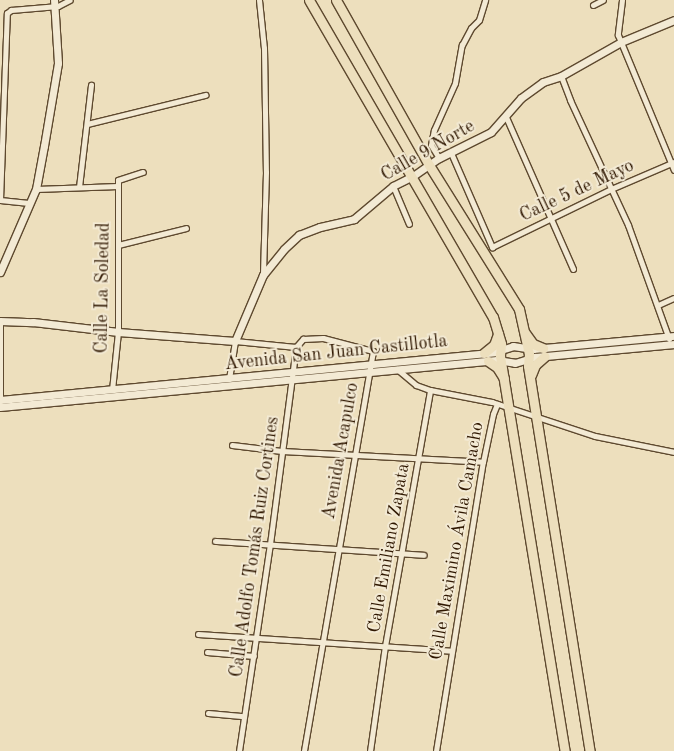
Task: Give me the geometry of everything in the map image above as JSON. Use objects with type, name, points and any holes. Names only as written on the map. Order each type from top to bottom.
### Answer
[{"type":"highway","points":[[309,0],[486,304],[498,334],[565,751]]},
{"type":"highway","points":[[336,0],[429,166],[514,298],[525,333],[590,751]]},
{"type":"highway","points":[[525,333],[533,344],[544,352],[535,365],[531,378]]},
{"type":"highway","points":[[498,334],[494,345],[486,357],[500,370],[506,385]]},
{"type":"main road","points":[[0,272],[36,189],[58,64],[54,3]]},
{"type":"main road","name":"Calle 9 Norte","points":[[235,341],[263,275],[284,249],[299,235],[320,227],[354,219],[393,186],[429,166],[439,158],[491,132],[521,98],[543,82],[561,76],[621,42],[674,20]]},
{"type":"main road","name":"Avenida Acapulco","points":[[0,321],[33,322],[118,332],[235,341]]},
{"type":"main road","name":"Avenida San Juan Castillotla","points":[[0,407],[486,357],[515,363],[544,352],[671,336]]},
{"type":"main road","name":"Avenida San Juan Castillotla","points":[[370,369],[397,369],[486,357],[512,346],[544,352],[673,345]]},
{"type":"main road","name":"Avenida San Juan Castillotla","points":[[0,401],[229,379],[293,376]]},
{"type":"street","points":[[29,203],[0,200],[2,91],[9,10],[70,0]]},
{"type":"street","points":[[259,0],[264,48],[266,162],[263,275]]},
{"type":"street","points":[[439,158],[431,144],[434,130],[455,83],[462,45],[471,28],[479,20],[485,0]]},
{"type":"street","points":[[592,5],[603,0]]},
{"type":"street","points":[[622,0],[618,24],[621,42],[673,162],[674,170]]},
{"type":"street","points":[[0,23],[7,22]]},
{"type":"street","points":[[561,76],[610,189],[628,225],[638,257],[673,345]]},
{"type":"street","points":[[79,187],[91,85]]},
{"type":"street","points":[[87,124],[204,95]]},
{"type":"street","points":[[506,117],[573,269]]},
{"type":"street","name":"Calle 5 de Mayo","points":[[450,153],[492,248],[610,189],[673,162]]},
{"type":"street","points":[[36,189],[118,186],[118,180],[143,172]]},
{"type":"street","name":"Calle La Soledad","points":[[112,390],[118,332],[118,186]]},
{"type":"street","points":[[393,186],[410,224]]},
{"type":"street","points":[[118,245],[186,228]]},
{"type":"street","points":[[658,305],[674,298]]},
{"type":"street","points":[[0,321],[0,401]]},
{"type":"street","name":"Avenida Acapulco","points":[[235,341],[296,346],[303,339],[323,338],[373,352],[321,643],[304,751]]},
{"type":"street","points":[[229,379],[235,341]]},
{"type":"street","name":"Calle Adolfo Tomás Ruiz Cortines","points":[[239,751],[270,544],[296,346]]},
{"type":"street","points":[[397,369],[416,385],[430,390]]},
{"type":"street","name":"Calle Maximino Ávila Camacho","points":[[430,390],[497,404],[493,414],[483,462],[436,751]]},
{"type":"street","name":"Calle Emiliano Zapata","points":[[370,751],[385,646],[430,390]]},
{"type":"street","points":[[497,404],[595,436],[674,452]]},
{"type":"street","points":[[232,445],[282,451],[355,456],[483,462]]},
{"type":"street","points":[[215,541],[424,555]]},
{"type":"street","points":[[198,634],[256,640],[451,651]]},
{"type":"street","points":[[206,652],[254,656]]},
{"type":"street","points":[[208,712],[244,716]]}]
